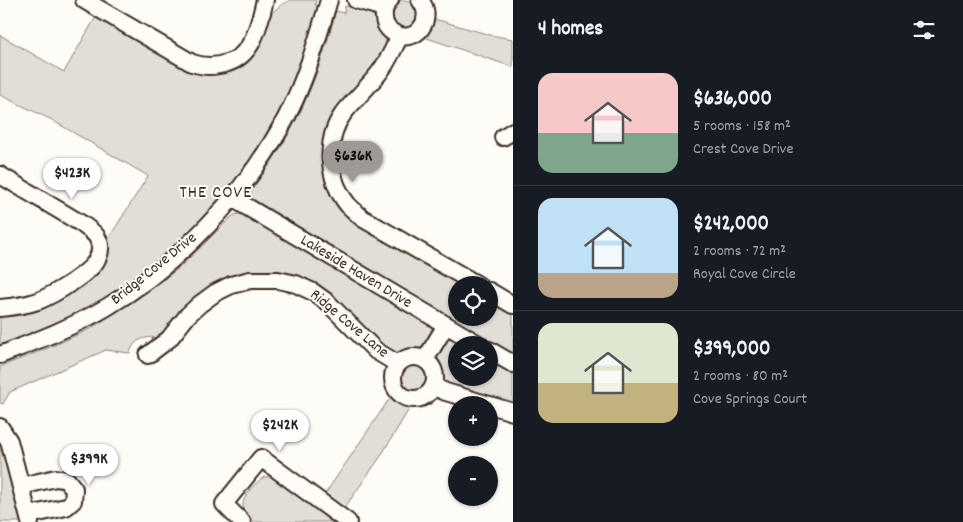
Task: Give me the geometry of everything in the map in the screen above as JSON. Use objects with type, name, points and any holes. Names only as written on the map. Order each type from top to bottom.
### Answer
[{"type":"street","points":[[90,1],[192,63],[205,67],[230,62],[239,58],[247,51],[258,29],[265,0]]},
{"type":"street","name":"Bridge Cove Drive","points":[[0,355],[68,327],[106,307],[165,265],[220,213],[247,181],[285,120],[301,86],[312,56],[329,0]]},
{"type":"street","points":[[356,0],[387,4],[383,12],[384,21],[389,30],[404,37],[414,35],[421,30],[426,20],[425,8],[420,0]]},
{"type":"street","points":[[400,36],[380,72],[342,115],[335,129],[331,147],[331,165],[337,186],[348,204],[362,218],[462,276]]},
{"type":"street","points":[[0,175],[94,233],[99,242],[100,252],[97,261],[63,288],[38,300],[15,307],[0,308]]},
{"type":"street","name":"Lakeside Haven Drive","points":[[232,198],[292,227],[465,336]]},
{"type":"street","name":"Ridge Cove Lane","points":[[148,355],[169,339],[188,315],[215,293],[231,285],[250,280],[278,280],[296,284],[314,292],[376,351],[398,364]]},
{"type":"street","points":[[498,296],[513,305]]},
{"type":"street","points":[[425,360],[446,325]]},
{"type":"street","points":[[498,355],[513,364]]},
{"type":"street","points":[[411,357],[425,360],[432,366],[435,372],[436,380],[434,387],[424,398],[407,399],[394,386],[393,375],[398,364],[411,357]]},
{"type":"street","points":[[434,387],[513,412]]},
{"type":"street","points":[[0,427],[9,441],[21,486],[30,518],[66,507],[73,501],[74,489],[67,480],[56,478],[21,486]]},
{"type":"street","points":[[242,522],[224,504],[261,458],[348,522]]},
{"type":"shaded area","points":[[290,0],[316,0],[315,5],[322,7],[290,102],[238,185],[171,257],[94,311],[0,348],[0,316],[30,310],[58,300],[84,285],[95,275],[103,265],[108,253],[107,241],[148,176],[50,119],[0,95],[0,35],[64,72],[97,15],[191,71],[213,75],[224,74],[242,67],[250,60],[262,41],[271,15],[277,8]]},
{"type":"shaded area","points":[[402,0],[412,3],[419,11],[416,25],[404,30],[394,26],[390,12],[396,2]]},
{"type":"shaded area","points":[[345,6],[363,10],[374,16],[383,31],[386,48],[385,53],[338,117],[334,195],[450,276],[448,276],[448,319],[257,207],[252,201],[252,190],[286,139],[304,104],[322,59],[335,13],[336,11],[344,13]]},
{"type":"shaded area","points":[[431,18],[490,35],[513,39],[513,67],[421,36]]},
{"type":"shaded area","points":[[234,215],[247,216],[428,323],[432,332],[429,341],[417,351],[397,354],[386,350],[333,300],[247,276],[159,338],[145,338],[137,342],[130,353],[106,350],[10,392],[3,404],[0,403],[0,367],[88,330],[120,310],[152,289],[181,266],[229,219]]},
{"type":"shaded area","points":[[498,305],[513,314],[513,357],[498,348],[498,336],[477,336],[460,326],[498,326]]},
{"type":"shaded area","points":[[448,340],[448,384],[444,383],[437,362],[437,354],[445,341]]},
{"type":"shaded area","points":[[414,363],[425,367],[429,378],[425,389],[414,393],[403,389],[399,378],[403,367]]},
{"type":"shaded area","points":[[498,363],[513,372],[513,408],[498,403],[498,396],[480,396],[452,386],[498,386]]},
{"type":"shaded area","points":[[392,395],[400,402],[411,406],[379,459],[343,510],[323,497]]},
{"type":"shaded area","points":[[0,444],[5,448],[24,522],[0,522]]},
{"type":"shaded area","points":[[264,477],[279,480],[335,522],[250,522],[246,517],[243,504],[247,493]]},
{"type":"district","name":"THE COVE","points":[[216,193]]}]
